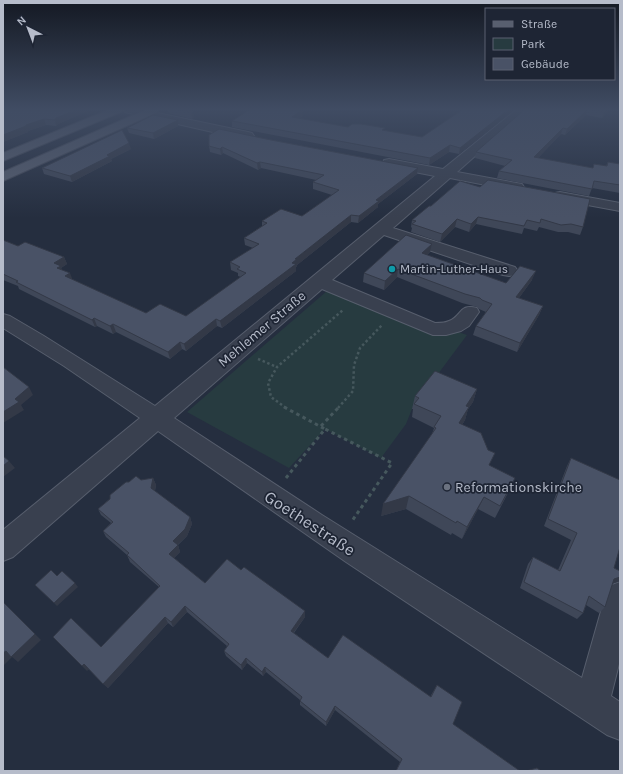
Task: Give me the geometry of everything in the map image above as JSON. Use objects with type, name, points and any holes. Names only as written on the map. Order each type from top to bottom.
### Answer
[{"type":"main road","points":[[5,155],[27,146]]},
{"type":"main road","points":[[3,178],[74,146]]},
{"type":"street","name":"Mehlemer Straße","points":[[3,548],[479,146]]},
{"type":"street","points":[[378,161],[529,190]]},
{"type":"street","points":[[544,192],[620,207]]},
{"type":"street","points":[[381,228],[509,271]]},
{"type":"street","points":[[318,281],[434,329],[451,329],[460,325],[470,312]]},
{"type":"street","name":"Goethestraße","points":[[3,320],[33,337],[157,418],[269,496],[620,722]]},
{"type":"street","points":[[592,704],[620,597]]},
{"type":"path","points":[[338,540],[366,503],[392,463],[281,405],[271,397],[268,383],[278,367],[357,297]]},
{"type":"path","points":[[321,426],[353,391],[354,365],[360,348],[394,313]]},
{"type":"path","points":[[269,496],[298,464],[325,429]]},
{"type":"green space","points":[[327,291],[447,332],[458,332],[467,335],[412,409],[406,424],[381,458],[325,429],[289,468],[187,412]]},
{"type":"building","points":[[88,146],[123,146],[107,155],[110,156],[70,176],[42,168]]},
{"type":"building","points":[[209,146],[303,146],[418,168],[376,200],[379,201],[359,216],[351,215],[295,259],[297,259],[292,263],[296,264],[220,321],[216,319],[184,344],[180,342],[168,352],[113,324],[110,326],[94,318],[92,320],[3,274],[3,240],[18,246],[25,242],[64,257],[54,263],[61,266],[57,268],[70,273],[65,276],[146,313],[160,304],[186,316],[246,273],[237,269],[240,267],[230,262],[259,244],[244,238],[267,223],[262,221],[281,209],[302,216],[339,190],[313,182],[324,175],[260,162],[257,163],[222,147],[220,149]]},
{"type":"building","points":[[366,146],[448,146],[430,158]]},
{"type":"building","points":[[483,146],[545,146],[534,157],[593,168],[594,164],[607,166],[608,162],[620,164],[620,185],[594,181],[592,189],[499,171],[512,160],[476,152]]},
{"type":"building","points":[[488,180],[590,199],[583,227],[571,224],[561,225],[541,219],[540,223],[527,220],[524,226],[478,217],[471,224],[457,219],[442,234],[412,224],[416,221],[412,220],[460,181],[480,187]]},
{"type":"building","points":[[406,235],[432,244],[422,253],[506,283],[520,266],[536,271],[516,297],[543,306],[520,343],[476,326],[492,304],[480,298],[465,294],[398,269],[385,281],[364,273]]},
{"type":"building","points":[[3,367],[29,387],[15,399],[19,402],[3,412]]},
{"type":"building","name":"Reformationskirche","points":[[435,371],[477,389],[466,406],[469,407],[459,423],[481,433],[488,450],[495,453],[489,465],[515,478],[500,506],[484,497],[467,527],[457,521],[456,523],[409,496],[383,504],[436,428],[434,427],[441,416],[414,404],[419,398],[415,396]]},
{"type":"building","points":[[3,456],[9,461],[3,466]]},
{"type":"building","points":[[571,458],[620,480],[620,547],[614,568],[620,571],[620,577],[614,579],[605,607],[589,596],[583,613],[524,582],[533,557],[560,571],[577,533],[548,519]]},
{"type":"building","points":[[136,476],[141,480],[153,478],[151,488],[190,517],[185,529],[173,541],[178,545],[169,554],[205,583],[227,559],[241,570],[244,567],[305,611],[291,631],[328,658],[343,635],[431,697],[437,685],[462,702],[453,724],[520,771],[396,771],[402,759],[335,706],[326,722],[300,701],[302,697],[265,667],[262,672],[246,658],[241,665],[224,651],[229,644],[185,606],[171,622],[165,617],[103,684],[84,664],[82,666],[53,637],[71,618],[101,647],[160,586],[127,555],[129,553],[103,531],[113,522],[98,509],[110,499],[110,495]]},
{"type":"building","points":[[51,570],[57,576],[62,571],[75,583],[54,603],[35,585]]},
{"type":"building","points":[[3,602],[35,634],[11,657],[6,651],[3,653]]},
{"type":"building","points":[[537,768],[541,771],[526,771]]},
{"type":"place","name":"Martin-Luther-Haus","points":[[392,269]]},
{"type":"place","name":"Reformationskirche","points":[[447,487]]}]
